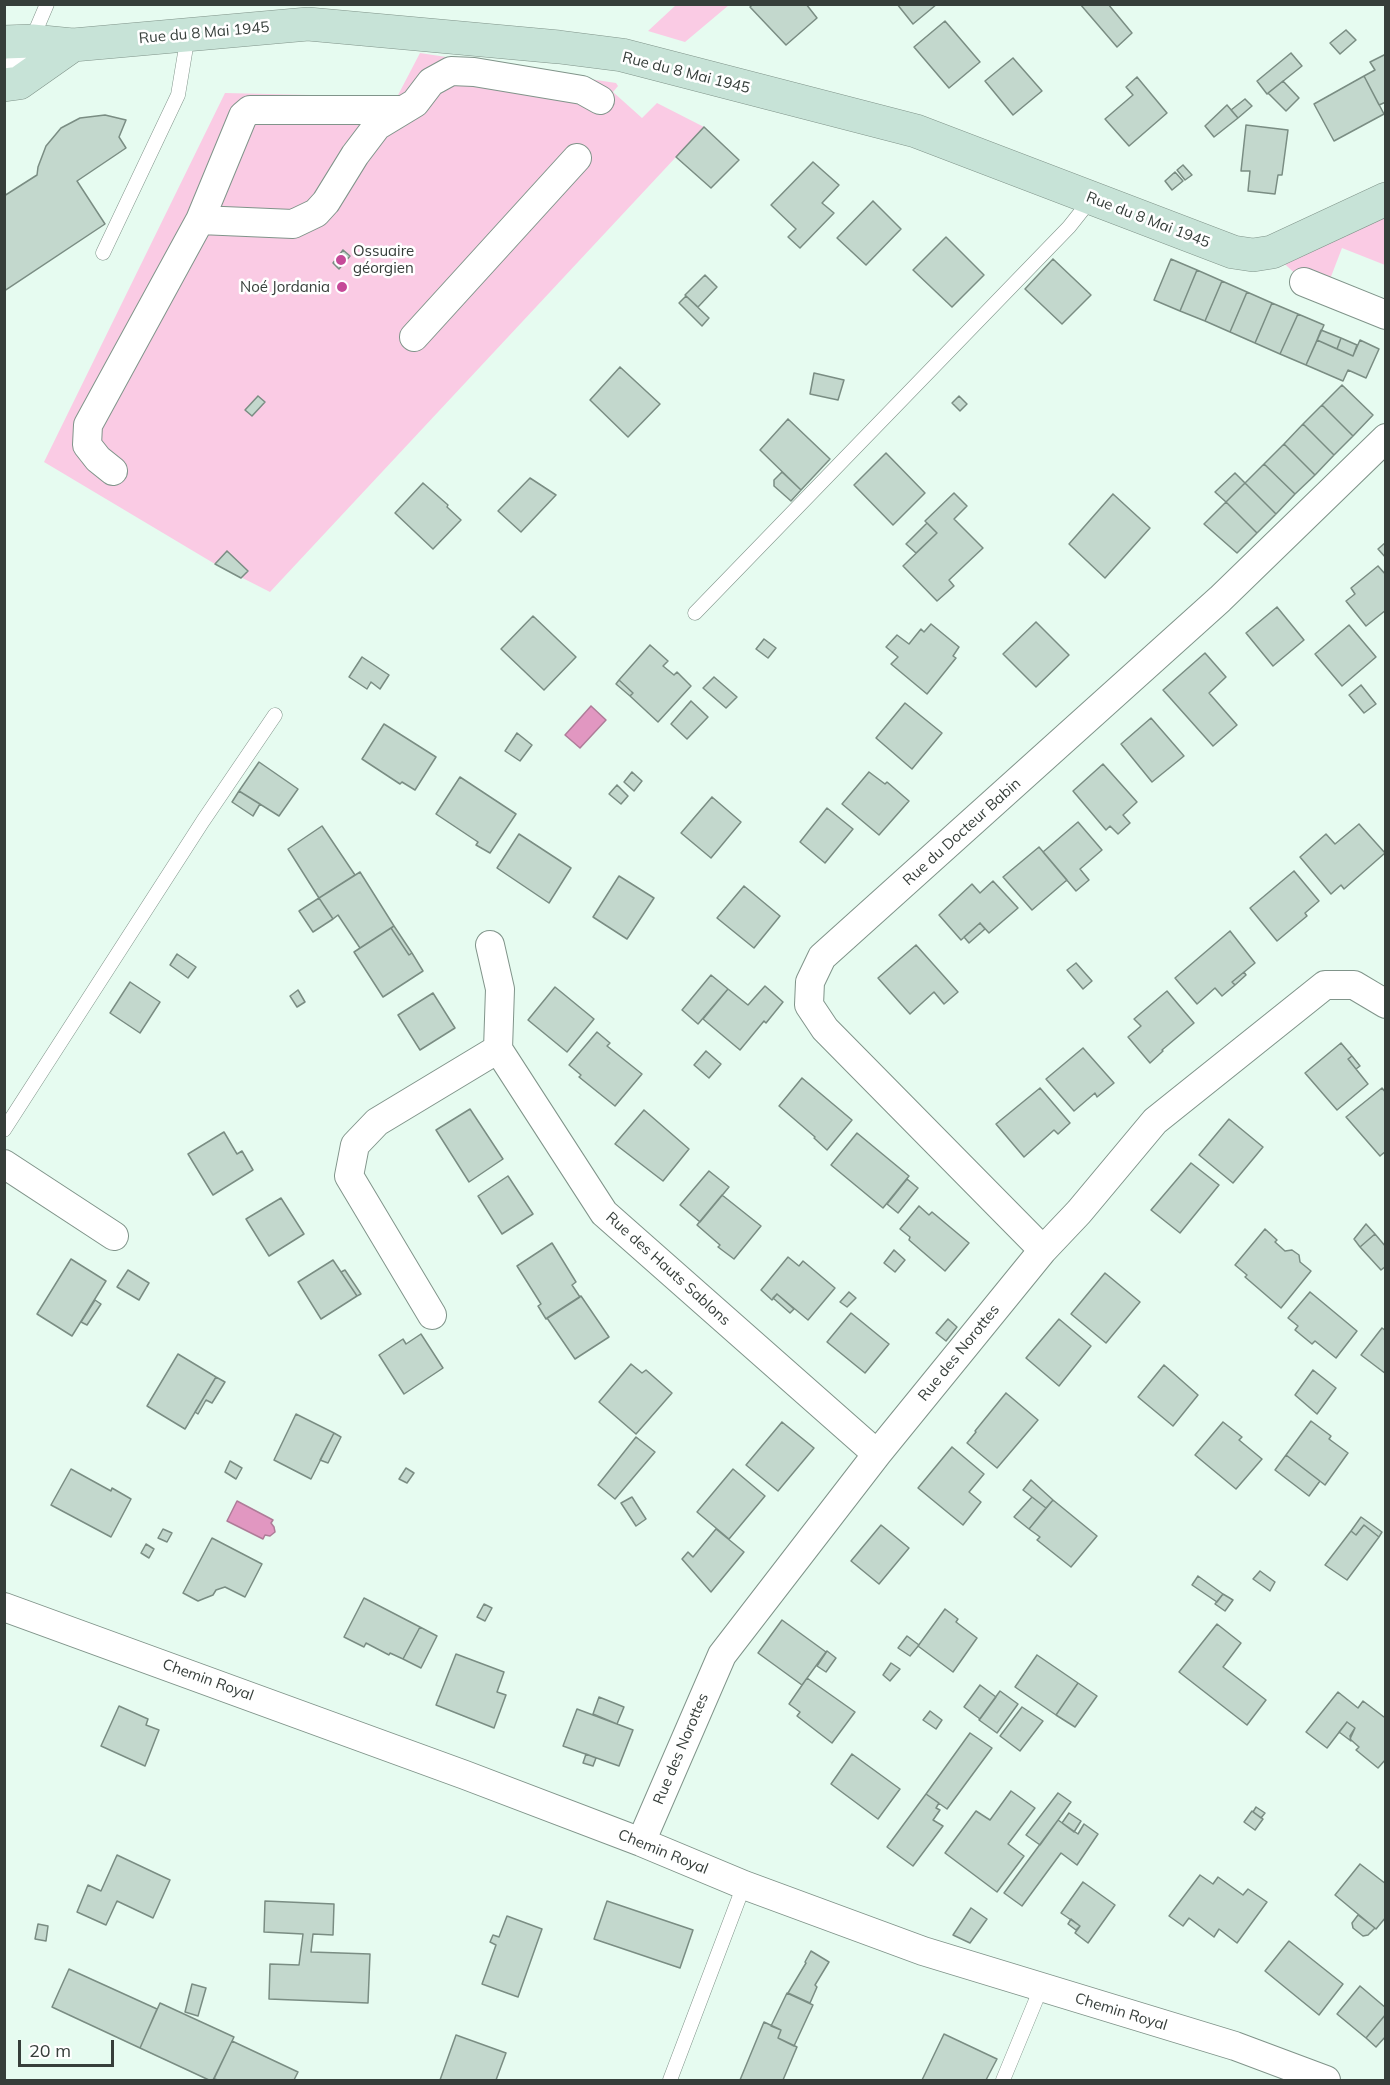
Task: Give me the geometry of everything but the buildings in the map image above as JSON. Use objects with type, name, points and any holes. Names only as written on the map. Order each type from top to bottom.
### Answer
[{"type":"street","name":"Rue du 8 Mai 1945","points":[[18,42],[74,45],[308,24],[559,47],[622,56],[916,131],[1233,252],[1253,255],[1272,252],[1386,199]]},
{"type":"street","name":"Rue du 8 Mai 1945","points":[[4,84],[19,83],[74,45]]},
{"type":"street","points":[[200,220],[293,224],[316,213],[326,202],[355,155],[377,126],[415,103],[431,82],[451,71],[474,72],[582,90],[600,100]]},
{"type":"street","points":[[113,471],[98,459],[87,445],[88,425],[200,220],[243,116],[250,110],[404,110]]},
{"type":"street","points":[[414,337],[577,158]]},
{"type":"street","points":[[1304,282],[1386,315]]},
{"type":"street","name":"Rue du Docteur Babin","points":[[1043,1250],[825,1029],[809,1005],[810,982],[822,957],[1220,599],[1386,438]]},
{"type":"street","points":[[432,1315],[349,1176],[355,1145],[377,1122],[498,1049],[500,989],[490,945]]},
{"type":"street","name":"Rue des Norottes","points":[[641,1842],[722,1655],[877,1454],[1043,1250],[1079,1212],[1155,1121],[1325,985],[1354,985],[1386,1004]]},
{"type":"street","name":"Rue des Hauts Sablons","points":[[498,1049],[604,1213],[877,1454]]},
{"type":"street","points":[[4,1164],[114,1236]]},
{"type":"street","name":"Chemin Royal","points":[[4,1606],[465,1774],[641,1842],[744,1885],[923,1951],[1235,2046],[1326,2080]]},
{"type":"lane","points":[[4,67],[24,58],[18,42],[47,4]]},
{"type":"lane","points":[[103,253],[178,95],[188,35]]},
{"type":"lane","points":[[696,613],[1060,236],[1092,198]]},
{"type":"lane","points":[[4,1130],[203,821],[275,716]]},
{"type":"lane","points":[[670,2080],[744,1885]]},
{"type":"lane","points":[[1003,2080],[1041,1988]]},
{"type":"shaded area","points":[[676,5],[729,5],[685,42],[648,31]]},
{"type":"shaded area","points":[[420,53],[616,83],[618,86],[613,92],[642,118],[657,103],[704,127],[270,592],[215,564],[44,462],[225,93],[397,97]]},
{"type":"shaded area","points":[[1385,199],[1385,265],[1342,248],[1327,287],[1304,282],[1272,252]]},
{"type":"shaded area","points":[[591,706],[606,720],[580,748],[565,735]]},
{"type":"shaded area","points":[[237,1501],[273,1520],[271,1523],[275,1532],[270,1536],[265,1535],[263,1539],[227,1521]]},
{"type":"place","name":"Ossuaire géorgien","points":[[341,260]]},
{"type":"place","name":"Noé Jordania","points":[[342,287]]}]
